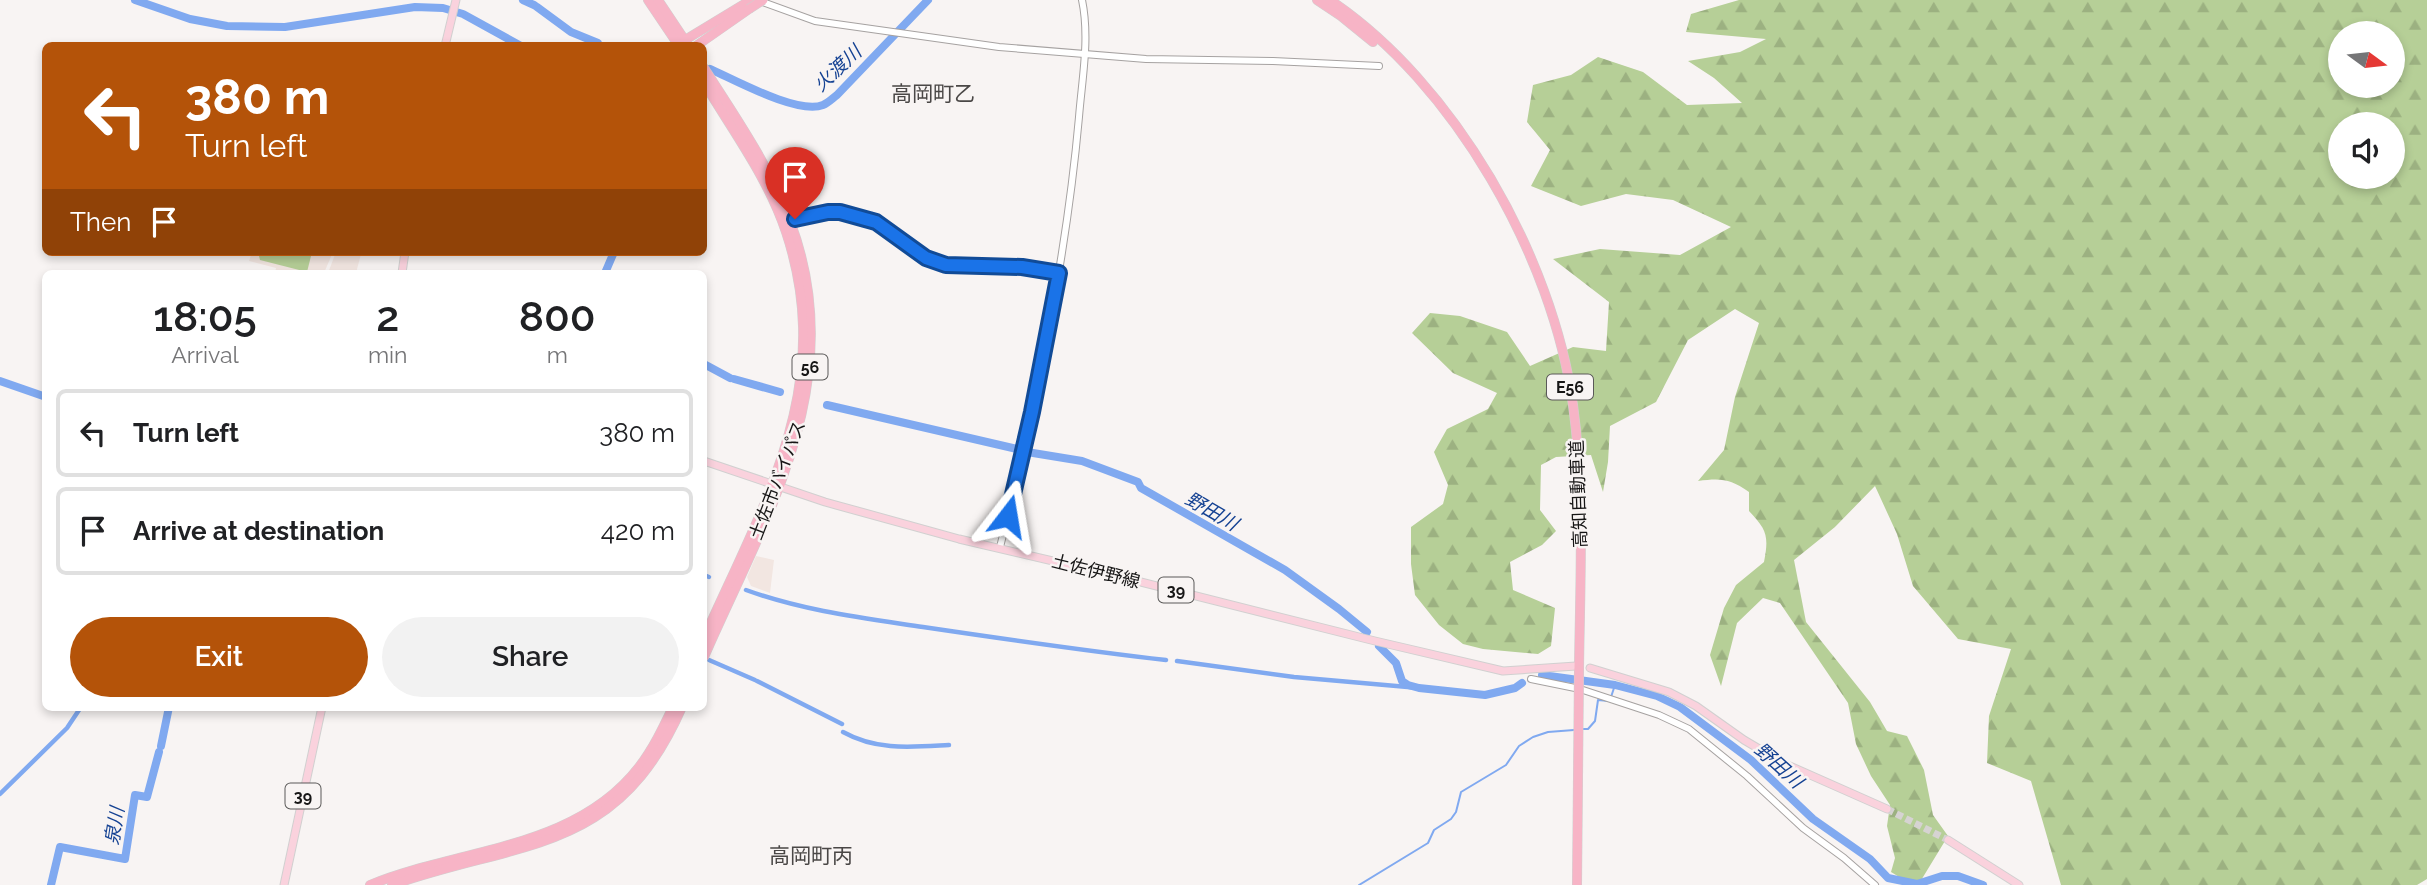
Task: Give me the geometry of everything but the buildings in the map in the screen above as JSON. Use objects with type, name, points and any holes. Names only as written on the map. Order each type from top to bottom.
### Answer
[{"type":"highway","points":[[648,0],[682,42]]},
{"type":"highway","points":[[658,0],[683,42]]},
{"type":"highway","points":[[687,42],[760,0]]},
{"type":"highway","name":"高知自動車道","points":[[1317,0],[1384,52],[1458,129]]},
{"type":"highway","name":"高知自動車道","points":[[1330,0],[1390,48],[1428,89],[1458,129],[1512,217],[1549,305],[1569,378],[1580,494],[1577,885]]},
{"type":"highway","points":[[701,42],[748,5]]},
{"type":"highway","name":"土佐市バイパス","points":[[707,81],[786,221],[800,289],[803,355],[797,406],[775,486],[707,650]]},
{"type":"highway","name":"土佐市バイパス","points":[[707,632],[775,486]]},
{"type":"highway","points":[[370,885],[394,875],[540,835],[581,817],[609,798],[639,768],[671,711]]},
{"type":"highway","points":[[392,885],[540,843],[569,833],[598,816],[630,790],[646,771],[662,747],[679,711]]},
{"type":"main road","points":[[446,42],[455,3]]},
{"type":"main road","name":"土佐伊野線","points":[[707,462],[775,486],[959,539],[1493,669],[1520,671],[1577,668]]},
{"type":"main road","points":[[1590,668],[1669,692],[1696,706],[1744,740],[1783,763],[1887,808]]},
{"type":"main road","name":"39","points":[[284,885],[321,711]]},
{"type":"main road","points":[[1948,840],[2019,885]]},
{"type":"street","points":[[760,0],[815,21],[1084,56],[1379,66]]},
{"type":"street","points":[[1000,547],[1028,433],[1059,273],[1073,183],[1084,56],[1083,0]]},
{"type":"street","points":[[786,221],[840,212],[876,222],[926,258],[946,265],[1022,267],[1059,273]]},
{"type":"street","points":[[1531,679],[1580,689],[1658,715],[1689,729],[1734,765],[1802,828],[1839,854],[1875,885]]},
{"type":"shaded area","points":[[251,256],[331,256],[325,270],[276,270],[249,261]]},
{"type":"shaded area","points":[[334,256],[360,256],[357,270],[329,270]]},
{"type":"shaded area","points":[[756,556],[774,560],[770,593],[751,586],[747,577]]},
{"type":"green space","points":[[1739,0],[2427,0],[2427,879],[2417,885],[2061,885],[2031,781],[1987,763],[1989,716],[2011,649],[1958,639],[1913,586],[1897,534],[1875,486],[1835,527],[1794,560],[1806,622],[1870,702],[1887,731],[1907,736],[1924,770],[1933,815],[1948,836],[1920,882],[1906,881],[1891,872],[1895,858],[1887,826],[1890,805],[1871,776],[1856,744],[1848,703],[1780,603],[1763,598],[1737,623],[1721,686],[1710,655],[1724,608],[1736,585],[1764,562],[1766,546],[1763,529],[1749,511],[1749,492],[1725,480],[1698,481],[1724,450],[1735,397],[1759,323],[1735,309],[1688,340],[1656,402],[1610,426],[1603,492],[1591,455],[1556,457],[1541,465],[1540,510],[1556,531],[1542,545],[1510,562],[1513,590],[1555,608],[1551,646],[1538,654],[1483,649],[1463,644],[1439,625],[1415,595],[1411,564],[1411,527],[1443,504],[1448,485],[1434,452],[1447,429],[1488,409],[1497,393],[1453,373],[1412,333],[1430,313],[1460,316],[1507,332],[1530,366],[1573,347],[1606,351],[1609,302],[1553,259],[1600,249],[1680,255],[1731,227],[1673,200],[1626,194],[1581,206],[1531,186],[1550,150],[1527,122],[1533,85],[1571,75],[1598,57],[1643,72],[1687,105],[1742,103],[1714,78],[1688,61],[1740,52],[1766,39],[1686,32],[1691,14]]},
{"type":"green space","points":[[259,256],[311,256],[308,270],[260,260]]},
{"type":"waterway","name":"火渡川","points":[[135,0],[190,19],[227,26],[285,27],[415,7],[443,8],[463,14],[514,42]]},
{"type":"waterway","name":"野田川","points":[[523,0],[534,5]]},
{"type":"waterway","name":"火渡川","points":[[710,69],[783,101],[812,107],[823,105],[837,95],[928,0]]},
{"type":"waterway","name":"野田川","points":[[537,7],[571,32],[596,42]]},
{"type":"waterway","name":"野田川","points":[[606,270],[612,256]]},
{"type":"waterway","name":"野田川","points":[[707,366],[730,378]]},
{"type":"waterway","name":"野田川","points":[[734,379],[780,392]]},
{"type":"waterway","points":[[0,381],[42,396]]},
{"type":"waterway","name":"野田川","points":[[827,405],[1017,449]]},
{"type":"waterway","name":"野田川","points":[[1027,452],[1082,461],[1138,482],[1141,488],[1285,570],[1367,632]]},
{"type":"waterway","points":[[746,590],[812,609],[856,617],[1166,660]]},
{"type":"waterway","name":"野田川","points":[[1379,646],[1396,663],[1402,681],[1419,688],[1485,695],[1515,688],[1522,683]]},
{"type":"waterway","points":[[709,660],[755,680]]},
{"type":"waterway","points":[[1177,661],[1294,677],[1419,688]]},
{"type":"waterway","name":"野田川","points":[[1542,675],[1615,685],[1657,696],[1680,707],[1751,760],[1813,819],[1870,859],[1888,878],[1917,884],[1942,876],[1958,876],[1983,885]]},
{"type":"waterway","points":[[757,681],[842,724]]},
{"type":"waterway","points":[[1611,697],[1615,685]]},
{"type":"waterway","points":[[1583,729],[1588,729],[1595,721],[1598,700],[1609,701]]},
{"type":"waterway","points":[[0,794],[67,728],[78,711]]},
{"type":"waterway","name":"泉川","points":[[161,746],[168,711]]},
{"type":"waterway","points":[[1359,885],[1428,843],[1434,830],[1451,819],[1456,812],[1461,792],[1506,765],[1519,746],[1548,732],[1574,730]]},
{"type":"waterway","points":[[843,732],[882,745],[949,745]]},
{"type":"waterway","name":"泉川","points":[[51,885],[60,847],[125,859],[135,795],[147,797],[159,752]]},
{"type":"tunnel","points":[[1887,809],[1948,840]]},
{"type":"district","name":"高岡町乙","points":[[933,93]]},
{"type":"district","name":"高岡町丙","points":[[811,855]]},
{"type":"route","points":[[795,219],[840,212],[876,222],[926,258],[946,265],[1022,267],[1059,273],[1023,455],[1008,516]]}]
